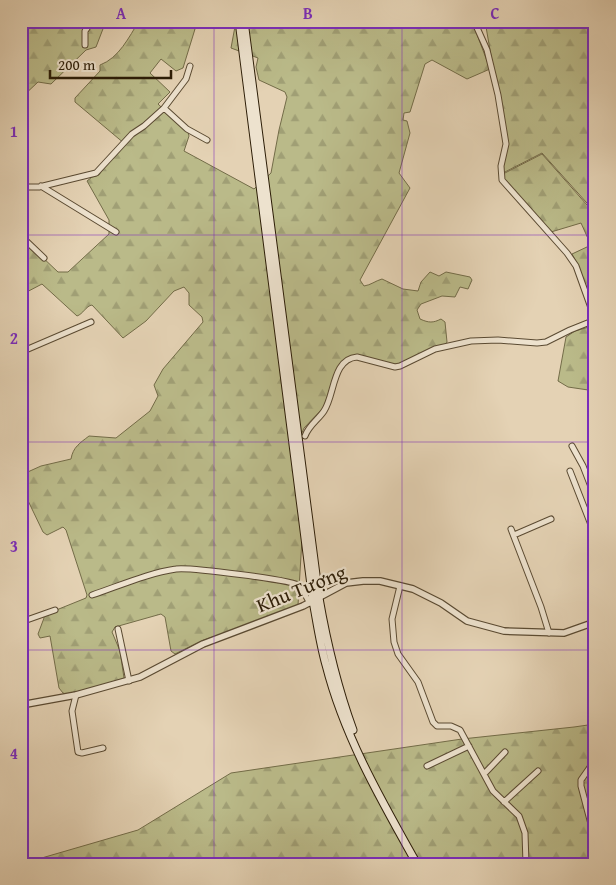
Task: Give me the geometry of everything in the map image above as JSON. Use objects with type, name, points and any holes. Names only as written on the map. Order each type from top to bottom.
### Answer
[{"type":"main road","points":[[244,22],[314,600],[326,665],[336,698],[355,746],[379,796],[416,864]]},
{"type":"main road","points":[[314,600],[331,664],[354,730],[384,796],[421,864]]},
{"type":"street","points":[[85,45],[85,31],[92,21]]},
{"type":"street","points":[[305,436],[311,424],[324,411],[340,369],[347,360],[352,358],[358,357],[395,367],[435,349],[452,344],[484,340],[546,342],[594,321],[576,266],[568,253],[502,180],[501,166],[506,144],[500,103],[489,58],[474,21]]},
{"type":"street","points":[[21,187],[41,186],[96,173],[132,134],[164,108],[186,79],[190,66]]},
{"type":"street","points":[[164,108],[187,129],[207,140]]},
{"type":"street","points":[[41,186],[116,232]]},
{"type":"street","points":[[21,236],[44,258]]},
{"type":"street","points":[[21,352],[91,322]]},
{"type":"street","points":[[572,446],[581,461],[595,497]]},
{"type":"street","points":[[570,471],[595,536]]},
{"type":"street","points":[[587,477],[595,474]]},
{"type":"street","points":[[514,535],[551,519]]},
{"type":"street","points":[[511,529],[549,633]]},
{"type":"street","points":[[92,595],[178,568],[252,576],[292,583],[300,586],[314,600]]},
{"type":"street","name":"Khu Tượng","points":[[21,705],[76,695],[129,681],[167,664],[203,644],[314,600],[346,583],[380,582],[413,589],[425,594],[473,624],[504,631],[569,632],[595,622]]},
{"type":"street","points":[[400,586],[392,619],[394,642],[398,654],[418,682],[432,722],[437,726],[451,726],[460,730],[493,791],[519,816],[523,825],[526,842],[526,864]]},
{"type":"street","points":[[21,622],[55,610]]},
{"type":"street","points":[[118,629],[129,681]]},
{"type":"street","points":[[76,695],[72,711],[78,752],[82,753],[103,748]]},
{"type":"street","points":[[427,766],[469,746]]},
{"type":"street","points":[[484,774],[504,752]]},
{"type":"street","points":[[595,760],[583,776],[581,786],[595,839]]},
{"type":"street","points":[[504,802],[538,771]]},
{"type":"green space","points":[[21,21],[106,21],[96,47],[86,50],[51,84],[38,82],[21,98]]},
{"type":"green space","points":[[139,21],[178,21],[195,29],[183,68],[176,71],[161,59],[150,73],[170,92],[158,104],[188,132],[189,136],[184,151],[254,189],[271,173],[287,97],[285,92],[259,80],[256,67],[258,58],[231,48],[236,21],[472,21],[490,69],[467,79],[432,60],[425,64],[410,112],[404,113],[403,120],[407,121],[410,133],[399,173],[410,188],[360,280],[364,286],[382,279],[403,289],[418,291],[421,282],[430,272],[439,276],[446,272],[470,277],[472,280],[468,289],[460,287],[455,297],[442,296],[421,304],[417,310],[420,319],[431,322],[441,319],[445,322],[446,344],[404,364],[395,366],[356,355],[342,361],[334,375],[324,407],[304,428],[301,435],[304,506],[298,605],[293,609],[201,641],[175,654],[171,651],[165,617],[161,614],[115,627],[112,632],[120,651],[124,678],[120,682],[66,694],[59,688],[50,636],[40,638],[38,634],[44,615],[86,598],[87,595],[66,530],[63,527],[47,535],[43,532],[21,486],[21,475],[41,466],[71,459],[75,448],[89,436],[116,438],[150,411],[158,396],[154,385],[163,369],[203,322],[202,317],[189,305],[189,293],[184,287],[174,291],[146,321],[123,338],[92,305],[77,316],[42,284],[21,295],[21,237],[58,272],[68,272],[109,234],[109,220],[87,181],[99,175],[125,144],[75,102],[75,98],[100,71],[100,65],[107,62],[118,52]]},
{"type":"green space","points":[[485,21],[595,21],[595,212],[542,153],[501,174],[505,137]]},
{"type":"green space","points":[[542,154],[595,214],[595,310],[588,297],[579,268],[572,254],[589,246],[590,243],[581,223],[551,232],[503,177],[503,174]]},
{"type":"green space","points":[[595,327],[595,391],[568,387],[558,381],[566,337],[575,331]]},
{"type":"green space","points":[[595,724],[595,864],[21,864],[138,830],[231,773],[462,739]]}]
